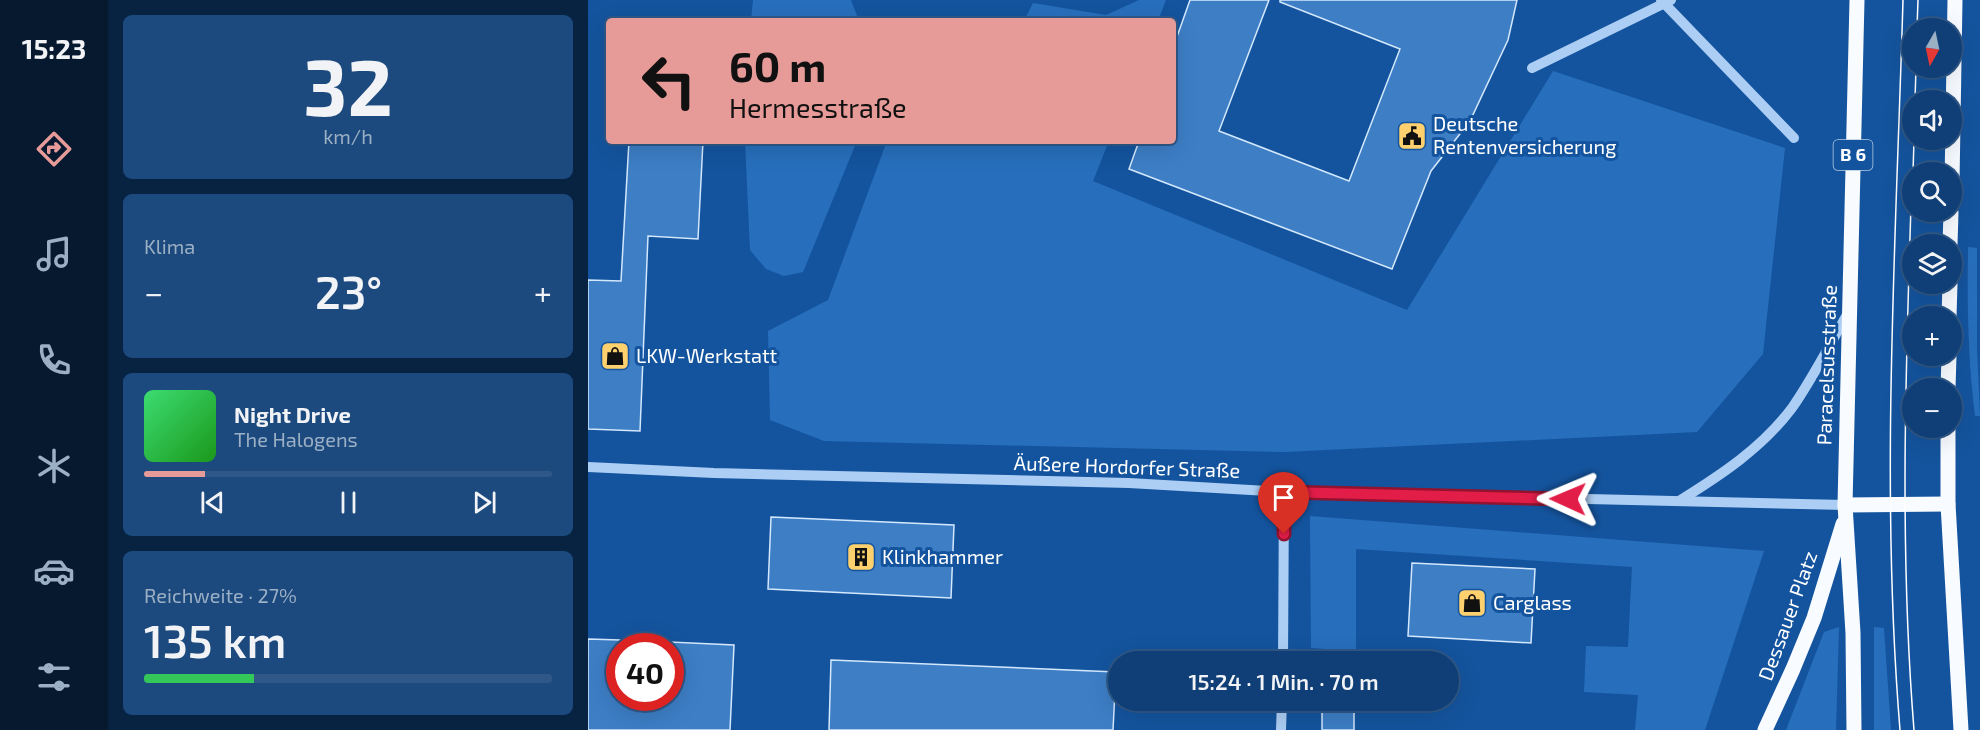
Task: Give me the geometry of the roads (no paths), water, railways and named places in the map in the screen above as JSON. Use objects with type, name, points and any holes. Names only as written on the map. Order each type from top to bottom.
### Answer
[{"type":"main road","name":"Paracelsusstraße","points":[[1854,730],[1853,633],[1845,510],[1857,0]]},
{"type":"main road","points":[[1952,162],[1955,0]]},
{"type":"main road","points":[[1948,438],[1948,504],[1960,730]]},
{"type":"main road","points":[[1845,510],[1948,504]]},
{"type":"main road","name":"Dessauer Platz","points":[[1765,730],[1814,618],[1845,510]]},
{"type":"street","points":[[1532,68],[1666,1],[1794,138]]},
{"type":"street","points":[[1679,501],[1720,476],[1754,449],[1783,418],[1801,393],[1850,310]]},
{"type":"street","name":"Äußere Hordorfer Straße","points":[[588,467],[714,473],[1129,483],[1284,492],[1679,501],[1845,510]]},
{"type":"street","points":[[1283,651],[1284,492]]},
{"type":"street","points":[[1281,730],[1282,711]]},
{"type":"tram line","points":[[1900,730],[1894,639],[1890,456],[1903,0]]},
{"type":"tram line","points":[[1917,18],[1918,0]]},
{"type":"tram line","points":[[1915,90],[1916,78]]},
{"type":"tram line","points":[[1913,162],[1914,150]]},
{"type":"tram line","points":[[1911,222],[1905,522],[1909,661],[1914,730]]},
{"type":"place","name":"Deutsche Rentenversicherung","points":[[1412,136]]},
{"type":"place","name":"LKW-Werkstatt","points":[[615,356]]},
{"type":"place","name":"Klinkhammer","points":[[861,557]]},
{"type":"place","name":"Carglass","points":[[1472,603]]}]
